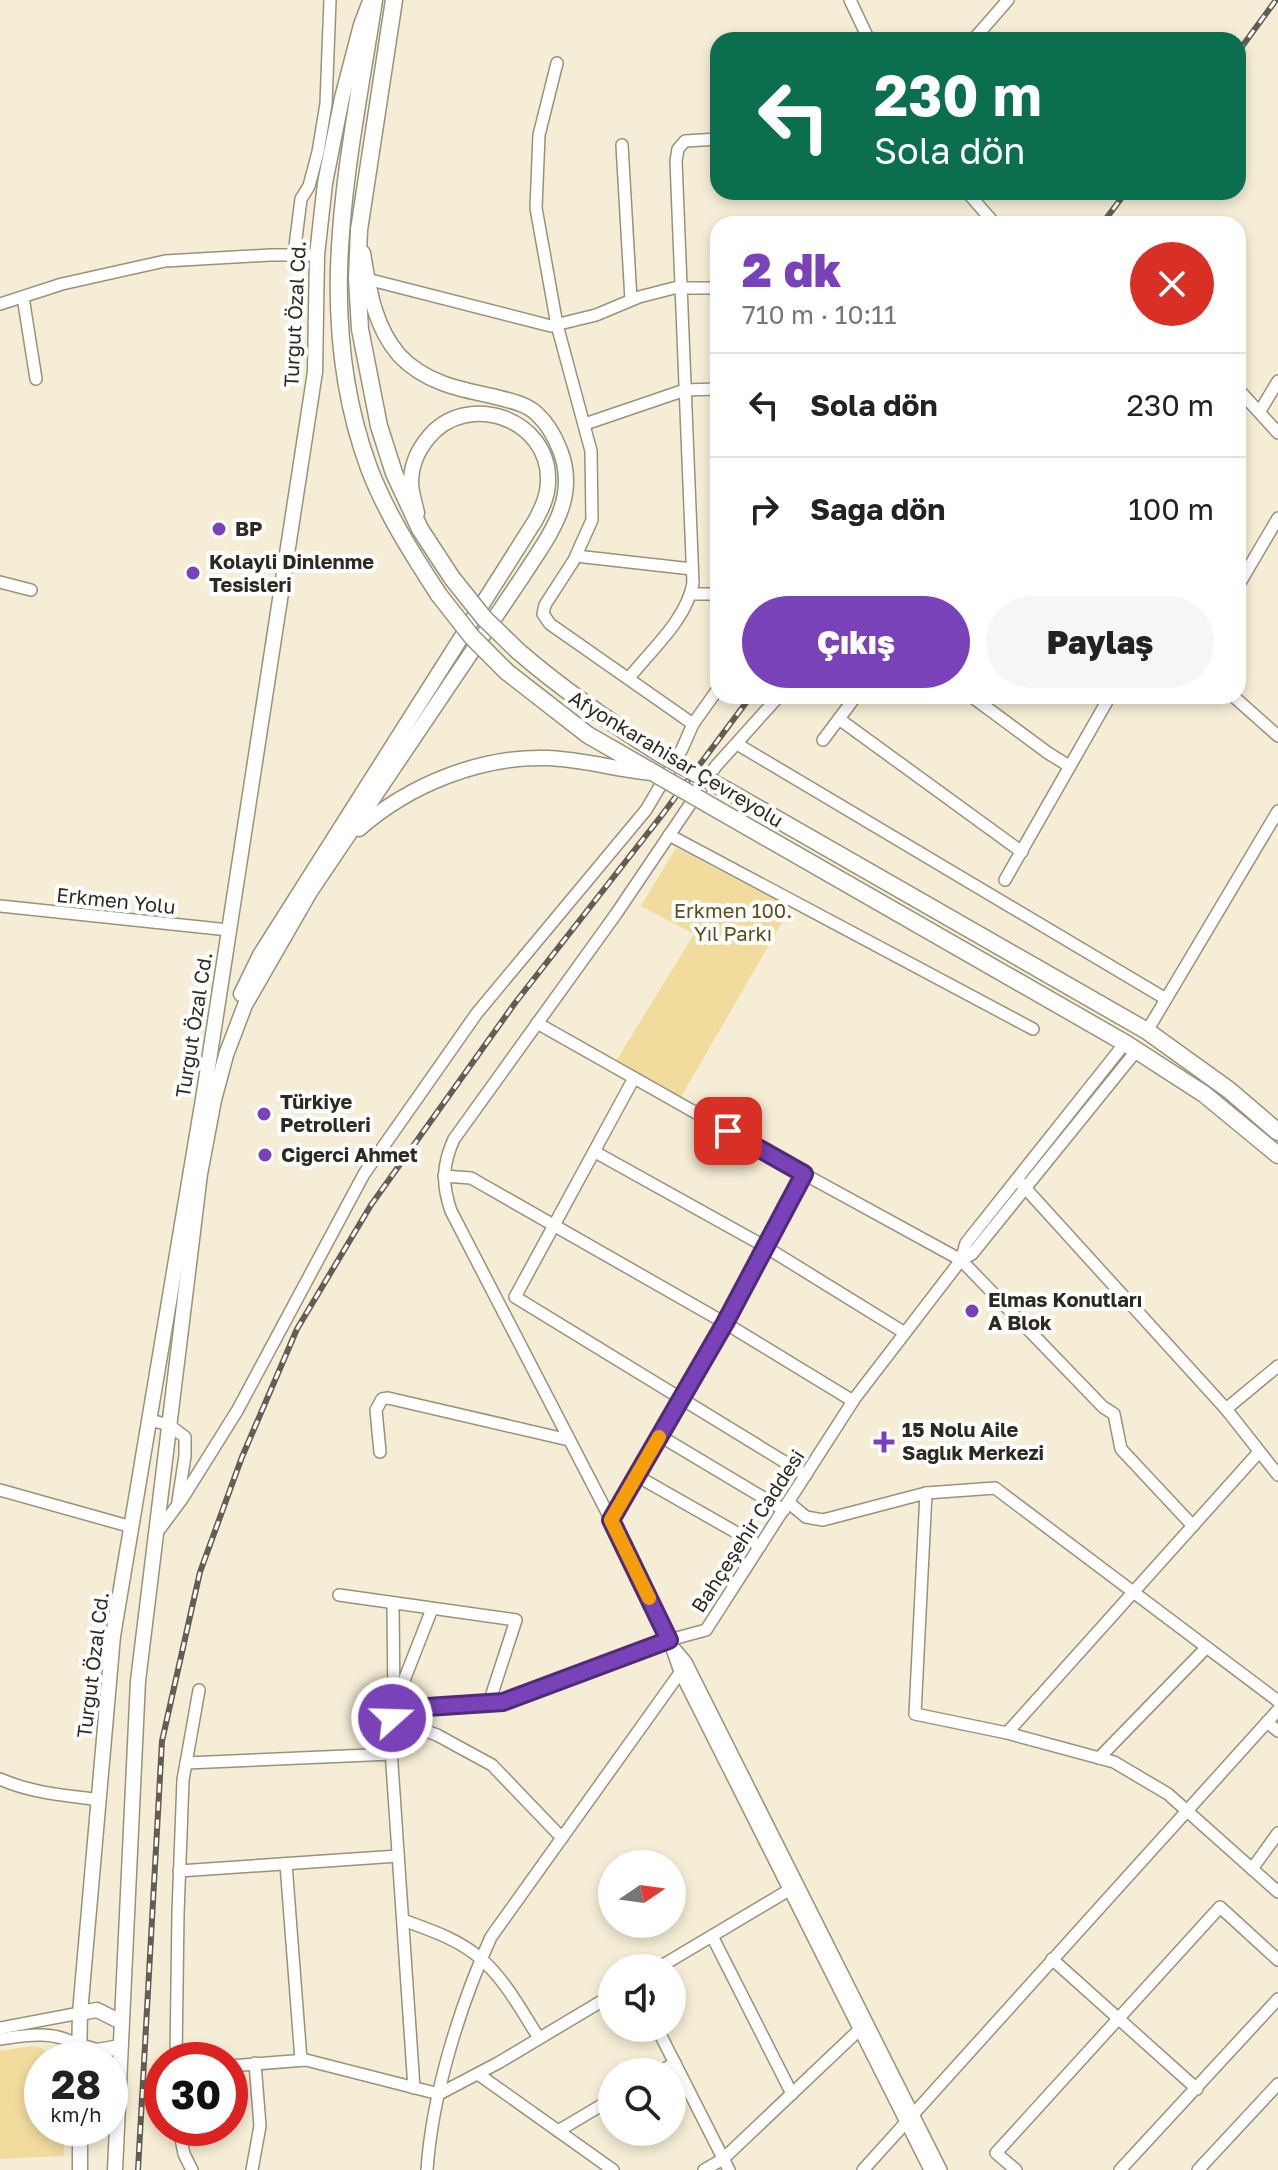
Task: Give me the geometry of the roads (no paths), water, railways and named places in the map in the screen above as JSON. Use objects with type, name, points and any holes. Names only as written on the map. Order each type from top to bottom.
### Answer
[{"type":"highway","name":"Afyonkarahisar Çevreyolu","points":[[373,0],[339,226],[337,297],[342,350],[354,421],[369,469],[392,519],[439,595],[472,637],[507,672],[588,735],[1131,1046],[1204,1094],[1278,1155]]},
{"type":"highway","name":"Afyonkarahisar Çevreyolu","points":[[394,0],[359,230],[357,290],[360,329],[367,377],[394,473],[420,529],[452,578],[484,618],[518,651],[553,682],[597,714],[662,755],[1147,1031],[1219,1082],[1278,1132]]},
{"type":"main road","name":"Turgut Özal Cd.","points":[[120,2042],[138,1681],[229,930],[315,372],[317,255],[325,183],[361,25],[373,0]]},
{"type":"main road","points":[[209,1096],[245,1005],[310,892],[550,533],[565,503],[562,456],[553,434],[536,412],[513,401],[441,384],[422,374],[400,355],[385,334],[373,308],[359,230]]},
{"type":"main road","points":[[209,1096],[231,1016],[260,955],[545,501],[548,478],[544,457],[534,438],[519,424],[485,413],[451,420],[435,429],[418,451],[411,482],[420,529]]},
{"type":"main road","points":[[346,839],[386,807],[417,789],[505,761],[554,759],[654,773]]},
{"type":"main road","name":"Turgut Özal Cd.","points":[[79,2042],[113,1636],[209,1096]]},
{"type":"main road","points":[[80,2013],[97,2010],[121,2022]]},
{"type":"main road","points":[[80,2146],[80,2170]]},
{"type":"main road","name":"Turgut Özal Cd.","points":[[115,2170],[116,2146]]},
{"type":"street","points":[[294,254],[301,199],[309,186],[318,152],[326,104],[330,0]]},
{"type":"street","points":[[850,0],[865,32]]},
{"type":"street","points":[[980,32],[1008,0]]},
{"type":"street","points":[[557,63],[539,135],[536,208],[557,325],[585,424],[592,462],[592,520],[576,556],[545,605],[544,618],[693,724]]},
{"type":"street","points":[[629,678],[679,616],[691,594],[676,161],[678,149],[685,141],[710,139]]},
{"type":"street","points":[[622,145],[631,300]]},
{"type":"street","points":[[974,200],[988,216]]},
{"type":"street","points":[[0,304],[62,284],[165,261],[317,255]]},
{"type":"street","points":[[367,279],[551,326],[680,288],[710,288]]},
{"type":"street","points":[[23,297],[36,379]]},
{"type":"street","points":[[1260,411],[1278,381]]},
{"type":"street","points":[[585,424],[685,390],[710,389]]},
{"type":"street","points":[[1246,397],[1278,433]]},
{"type":"street","points":[[1246,572],[1278,518]]},
{"type":"street","points":[[576,556],[692,569]]},
{"type":"street","points":[[0,582],[31,590]]},
{"type":"street","points":[[691,594],[710,594]]},
{"type":"street","points":[[156,1535],[237,1411],[364,1174],[477,1013],[646,810],[693,724],[710,700]]},
{"type":"street","points":[[772,704],[716,766],[454,1139],[444,1176],[451,1211],[611,1520],[910,2119],[930,2170]]},
{"type":"street","points":[[823,740],[850,704]]},
{"type":"street","points":[[982,704],[1069,766]]},
{"type":"street","points":[[1005,880],[1105,704]]},
{"type":"street","points":[[1242,704],[1278,736]]},
{"type":"street","points":[[839,719],[1022,852]]},
{"type":"street","points":[[737,744],[1166,999]]},
{"type":"street","points":[[1147,1031],[1278,811]]},
{"type":"street","points":[[669,835],[1033,1029]]},
{"type":"street","name":"Erkmen Yolu","points":[[0,906],[229,930]]},
{"type":"street","points":[[537,1023],[961,1260],[1103,1407],[1114,1414],[1121,1449],[1193,1526]]},
{"type":"street","name":"Bahçeşehir Caddesi","points":[[393,1712],[503,1702],[669,1640],[706,1630],[853,1401],[961,1260],[972,1254],[1021,1183],[1131,1046]]},
{"type":"street","points":[[634,1078],[515,1297],[806,1475]]},
{"type":"street","points":[[595,1152],[764,1246],[905,1333]]},
{"type":"street","points":[[611,1520],[725,1323],[804,1174]]},
{"type":"street","points":[[444,1176],[471,1178],[725,1323],[853,1401]]},
{"type":"street","points":[[1021,1183],[1226,1409],[1278,1475]]},
{"type":"street","points":[[1226,1409],[1278,1366]]},
{"type":"street","points":[[380,1452],[376,1410],[382,1399],[388,1398],[569,1440]]},
{"type":"street","points":[[150,1420],[169,1425],[185,1437],[177,1506]]},
{"type":"street","points":[[660,1436],[806,1517],[823,1520],[926,1493],[995,1488],[1278,1701]]},
{"type":"street","points":[[1007,1733],[1259,1452]]},
{"type":"street","points":[[637,1476],[760,1546]]},
{"type":"street","points":[[1,1492],[132,1527]]},
{"type":"street","points":[[926,1493],[915,1714],[1007,1733],[1114,1762],[1168,1794],[1278,1892]]},
{"type":"street","points":[[339,1595],[516,1620],[489,1703]]},
{"type":"street","points":[[393,1604],[392,1754],[414,2088]]},
{"type":"street","points":[[393,1712],[432,1609]]},
{"type":"street","points":[[1099,1758],[1206,1648]]},
{"type":"street","points":[[427,2170],[439,2094],[472,1978],[491,1937],[683,1667]]},
{"type":"street","points":[[683,1667],[859,2030],[941,2170]]},
{"type":"street","points":[[176,2042],[179,1871],[186,1763],[199,1690]]},
{"type":"street","points":[[863,2170],[1278,1710]]},
{"type":"street","points":[[393,1712],[492,1765],[562,1838]]},
{"type":"street","points":[[1267,1722],[1278,1731]]},
{"type":"street","points":[[186,1763],[392,1754]]},
{"type":"street","points":[[0,1779],[42,1792],[99,1800]]},
{"type":"street","points":[[1252,1869],[1278,1833]]},
{"type":"street","points":[[179,1871],[398,1856]]},
{"type":"street","points":[[286,1864],[301,2060]]},
{"type":"street","points":[[682,1954],[789,1890]]},
{"type":"street","points":[[1016,2170],[996,2153],[1220,1907],[1278,1960]]},
{"type":"street","points":[[403,1920],[446,1936],[481,1958],[505,1986],[539,2038]]},
{"type":"street","points":[[712,1936],[792,2094]]},
{"type":"street","points":[[1052,1959],[1197,2089]]},
{"type":"street","points":[[1120,2170],[1278,1999]]},
{"type":"street","points":[[248,2064],[301,2060],[439,2094],[598,2003]]},
{"type":"street","points":[[0,2028],[80,2013]]},
{"type":"street","points":[[704,2170],[726,2164],[792,2094],[859,2030]]},
{"type":"street","points":[[0,2039],[40,2034],[71,2042]]},
{"type":"street","points":[[252,2170],[260,2126],[255,2063]]},
{"type":"street","points":[[478,2074],[613,2170]]},
{"type":"street","points":[[1205,2168],[1278,2084]]},
{"type":"street","points":[[686,2085],[726,2164]]},
{"type":"street","points":[[558,2131],[598,2107]]},
{"type":"street","points":[[182,2146],[192,2170]]},
{"type":"railway","points":[[1246,41],[1276,0]]},
{"type":"railway","points":[[1108,216],[1120,200]]},
{"type":"railway","points":[[138,2170],[162,1741],[200,1572],[242,1457],[297,1329],[371,1205],[515,1003],[745,704]]},
{"type":"place","name":"BP","points":[[219,529]]},
{"type":"place","name":"Kolayli Dinlenme Tesisleri","points":[[193,573]]},
{"type":"place","name":"Türkiye Petrolleri","points":[[264,1114]]},
{"type":"place","name":"Ciğerci Ahmet","points":[[265,1155]]},
{"type":"place","name":"Elmas Konutları A Blok","points":[[972,1311]]},
{"type":"place","name":"15 Nolu Aile Sağlık Merkezi","points":[[884,1442]]},
{"type":"park label","name":"Erkmen 100. Yıl Parkı","points":[[733,922]]}]
